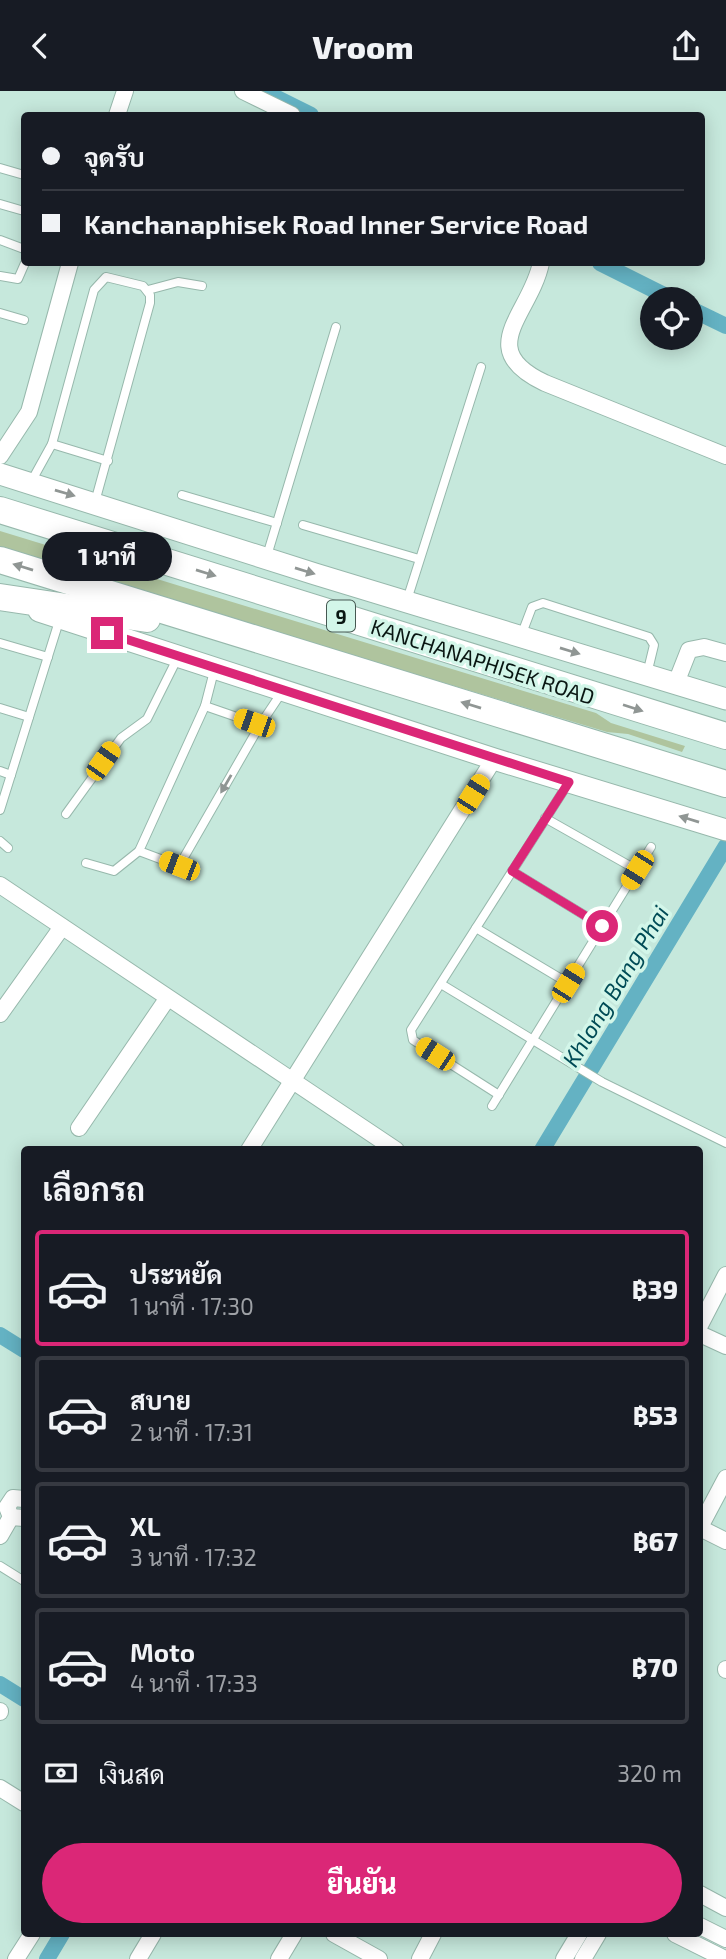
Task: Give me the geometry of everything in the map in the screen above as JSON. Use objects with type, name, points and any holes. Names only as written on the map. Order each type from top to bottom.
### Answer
[{"type":"highway","points":[[0,503],[39,521]]},
{"type":"highway","name":"KANCHANAPHISEK ROAD","points":[[0,510],[726,736]]},
{"type":"highway","name":"KANCHANAPHISEK ROAD","points":[[0,560],[726,784]]},
{"type":"highway","points":[[0,598],[228,631]]},
{"type":"main road","points":[[0,474],[95,502],[266,559],[724,699]]},
{"type":"main road","points":[[0,598],[494,759],[726,830]]},
{"type":"street","points":[[118,112],[125,91]]},
{"type":"street","points":[[243,91],[286,112]]},
{"type":"street","points":[[0,456],[29,412],[69,266]]},
{"type":"street","points":[[540,266],[511,333],[508,348],[513,363],[526,374],[545,383],[726,456]]},
{"type":"street","points":[[676,683],[689,650],[704,647],[726,653]]},
{"type":"street","points":[[251,1146],[290,1080],[494,759]]},
{"type":"street","points":[[0,885],[390,1146]]},
{"type":"street","points":[[0,1014],[62,927]]},
{"type":"street","points":[[79,1128],[167,999]]},
{"type":"street","points":[[703,1319],[726,1275]]},
{"type":"street","points":[[703,1335],[726,1346]]},
{"type":"street","points":[[703,1522],[726,1478]]},
{"type":"street","points":[[8,1525],[8,1503],[21,1494]]},
{"type":"street","points":[[703,1530],[726,1541]]},
{"type":"street","points":[[0,1788],[21,1801]]},
{"type":"street","points":[[703,1896],[726,1908]]},
{"type":"street","points":[[703,1928],[726,1939]]},
{"type":"street","points":[[16,1959],[30,1937]]},
{"type":"street","points":[[138,1959],[151,1937]]},
{"type":"street","points":[[279,1959],[292,1937]]},
{"type":"street","points":[[339,1937],[379,1959]]},
{"type":"street","points":[[420,1959],[431,1937]]},
{"type":"street","points":[[564,1959],[577,1937]]},
{"type":"street","points":[[583,1959],[596,1937]]},
{"type":"street","points":[[681,1937],[725,1959]]},
{"type":"lane","points":[[0,168],[21,174]]},
{"type":"lane","points":[[0,204],[21,210]]},
{"type":"lane","points":[[0,240],[21,248]]},
{"type":"lane","points":[[0,276],[18,279],[24,266]]},
{"type":"lane","points":[[31,483],[52,444],[94,290],[100,281],[112,277],[148,290],[178,282],[202,286]]},
{"type":"lane","points":[[95,502],[150,303],[148,290]]},
{"type":"lane","points":[[0,313],[24,320]]},
{"type":"lane","points":[[266,559],[336,327]]},
{"type":"lane","points":[[407,601],[481,367]]},
{"type":"lane","points":[[52,444],[108,461]]},
{"type":"lane","points":[[182,495],[277,523]]},
{"type":"lane","points":[[303,525],[419,559]]},
{"type":"lane","points":[[521,636],[532,607],[543,603],[649,637],[654,645],[647,674]]},
{"type":"lane","points":[[0,810],[60,618]]},
{"type":"lane","points":[[0,643],[48,657]]},
{"type":"lane","points":[[66,814],[116,744],[147,719],[178,656]]},
{"type":"lane","points":[[86,863],[114,871],[139,851],[205,706],[215,668]]},
{"type":"lane","points":[[139,851],[179,866],[260,725],[284,689]]},
{"type":"lane","points":[[205,706],[260,725]]},
{"type":"lane","points":[[0,708],[29,717]]},
{"type":"lane","points":[[0,771],[11,775]]},
{"type":"lane","points":[[499,1095],[411,1038],[411,1030],[569,782]]},
{"type":"lane","points":[[545,818],[637,870]]},
{"type":"lane","points":[[0,841],[8,848]]},
{"type":"lane","points":[[492,1106],[651,847]]},
{"type":"lane","points":[[512,871],[602,926]]},
{"type":"lane","points":[[476,928],[568,983]]},
{"type":"lane","points":[[441,984],[603,1083],[726,1143]]},
{"type":"lane","points":[[0,1566],[21,1579]]},
{"type":"green space","points":[[0,531],[596,713],[611,723],[685,746],[682,752],[628,734],[607,732],[0,549]]},
{"type":"waterway","points":[[263,91],[305,112]]},
{"type":"waterway","points":[[606,266],[648,287]]},
{"type":"waterway","points":[[703,315],[726,326]]},
{"type":"waterway","name":"Khlong Bang Phai","points":[[544,1146],[726,846]]},
{"type":"waterway","points":[[0,1335],[21,1348]]},
{"type":"waterway","points":[[0,1684],[21,1697]]},
{"type":"waterway","name":"Khlong Bang Phai","points":[[47,1959],[60,1937]]},
{"type":"route","points":[[107,633],[569,782],[512,871],[602,926]]}]
